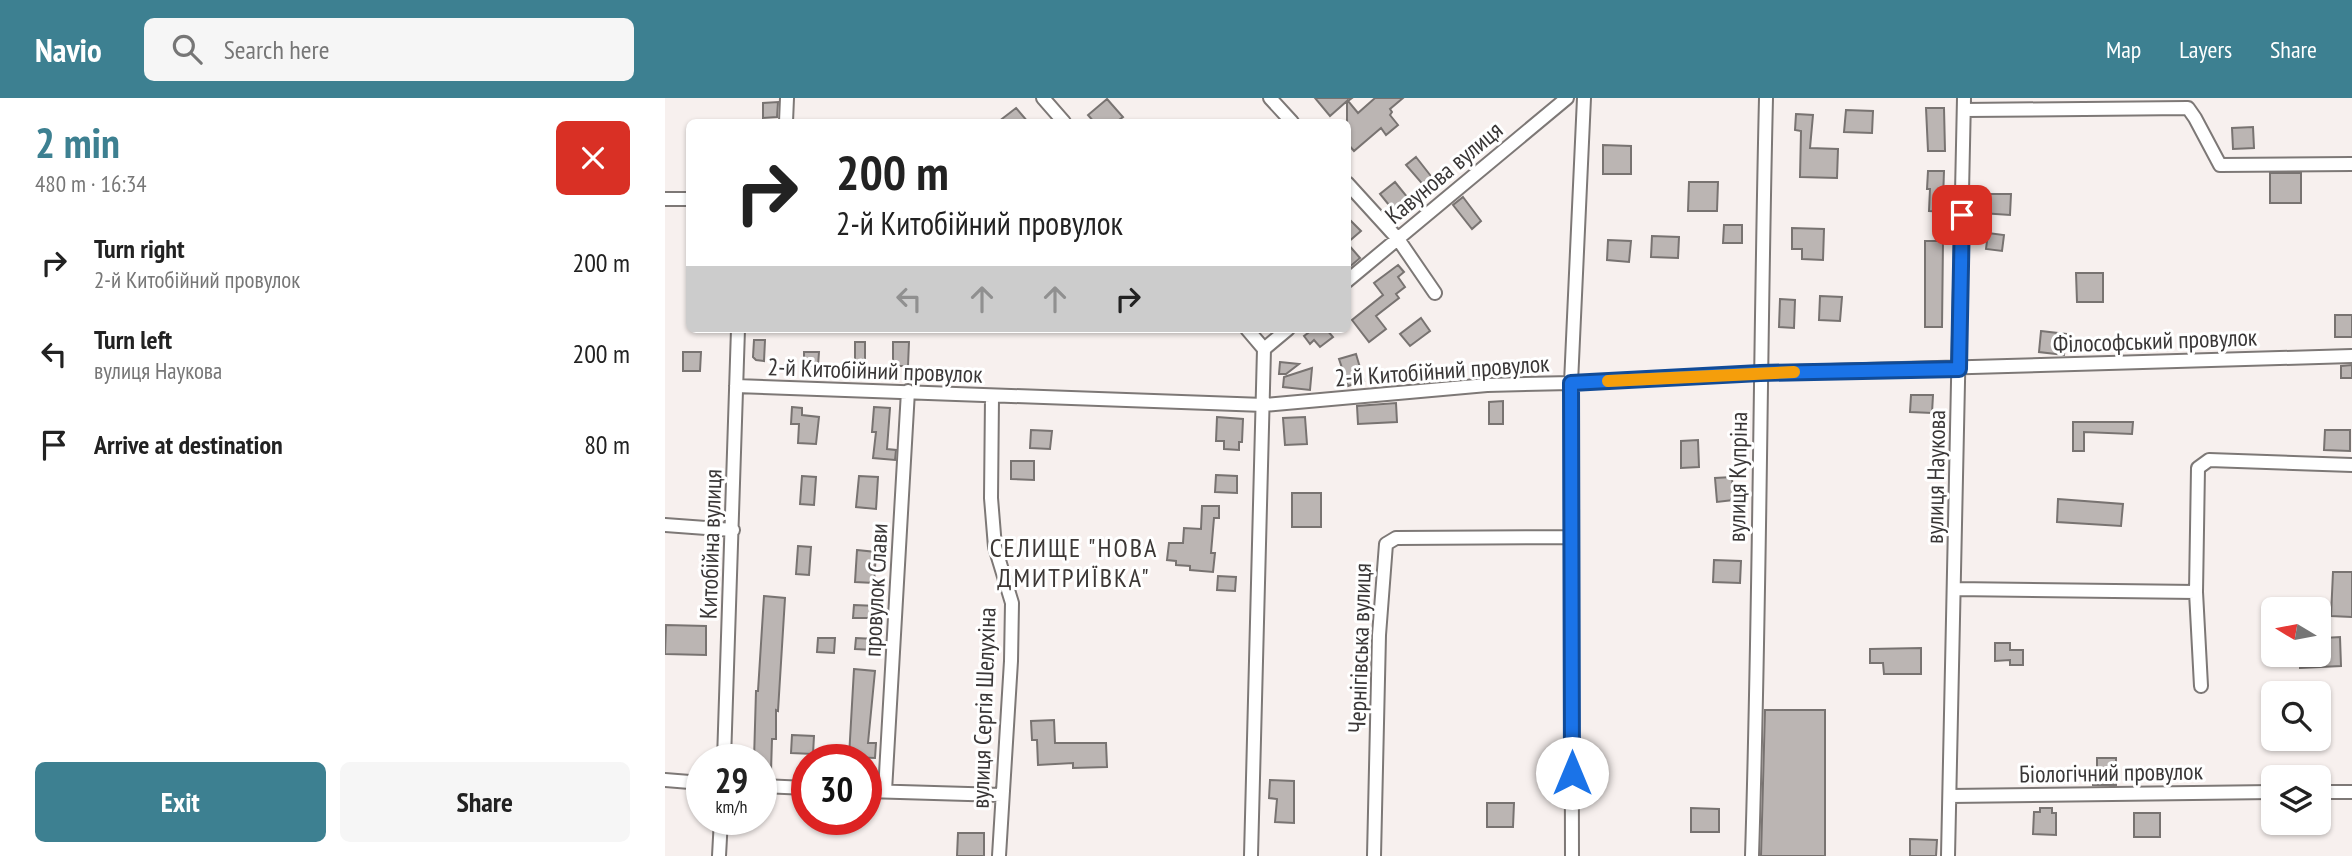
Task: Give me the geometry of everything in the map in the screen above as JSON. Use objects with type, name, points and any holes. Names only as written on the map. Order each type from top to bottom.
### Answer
[{"type":"street","points":[[786,119],[787,98]]},
{"type":"street","points":[[1043,98],[1061,119]]},
{"type":"street","points":[[1270,98],[1289,119]]},
{"type":"street","name":"Кавунова вулиця","points":[[1351,278],[1567,98]]},
{"type":"street","points":[[1572,856],[1571,383],[1584,98]]},
{"type":"street","name":"вулиця Купріна","points":[[1752,856],[1757,710],[1766,98]]},
{"type":"street","points":[[1964,104],[2187,108],[2220,165],[2352,164]]},
{"type":"street","name":"вулиця Наукова","points":[[1948,856],[1964,104]]},
{"type":"street","points":[[1351,187],[1398,239],[1435,293]]},
{"type":"street","points":[[665,199],[686,199]]},
{"type":"street","name":"Китобійна вулиця","points":[[725,744],[738,333]]},
{"type":"street","points":[[1250,333],[1264,349],[1265,405],[1251,856]]},
{"type":"street","points":[[1264,349],[1284,333]]},
{"type":"street","name":"Філософський провулок","points":[[1959,369],[2352,356]]},
{"type":"street","name":"2-й Китобійний провулок","points":[[736,386],[1265,405],[1487,385],[1760,373],[1959,369]]},
{"type":"street","name":"провулок Слави","points":[[885,791],[908,391]]},
{"type":"street","name":"вулиця Сергія Шелухіна","points":[[992,397],[991,498],[995,547],[1011,603],[1011,661],[999,856]]},
{"type":"street","points":[[2201,686],[2196,592],[2197,472],[2201,464],[2209,460],[2352,465]]},
{"type":"street","points":[[665,525],[733,530]]},
{"type":"street","name":"Чернігівська вулиця","points":[[1374,856],[1379,635],[1386,544],[1396,538],[1571,537]]},
{"type":"street","points":[[1954,589],[2196,592]]},
{"type":"street","points":[[665,780],[686,782]]},
{"type":"street","points":[[885,791],[1002,795]]},
{"type":"street","points":[[2331,792],[2352,792]]},
{"type":"street","name":"Біологічний провулок","points":[[1950,796],[2261,793]]},
{"type":"street","points":[[719,856],[720,835]]},
{"type":"building","points":[[1315,98],[1352,98],[1348,101],[1358,113],[1375,98],[1403,98],[1390,109],[1390,115],[1398,125],[1386,135],[1381,128],[1354,151],[1351,148],[1351,119],[1347,119],[1347,101],[1330,116]]},
{"type":"building","points":[[1107,99],[1123,117],[1091,119],[1088,115]]},
{"type":"building","points":[[778,102],[777,117],[763,118],[763,103]]},
{"type":"building","points":[[1016,108],[1025,119],[1002,119]]},
{"type":"building","points":[[1926,108],[1944,108],[1945,151],[1928,151]]},
{"type":"building","points":[[1846,110],[1873,111],[1872,133],[1844,132]]},
{"type":"building","points":[[1796,114],[1813,115],[1810,148],[1838,149],[1837,178],[1800,177],[1801,131],[1795,130]]},
{"type":"building","points":[[2253,127],[2254,148],[2233,149],[2232,128]]},
{"type":"building","points":[[1603,145],[1631,146],[1631,174],[1603,174]]},
{"type":"building","points":[[1416,157],[1434,180],[1425,187],[1406,165]]},
{"type":"building","points":[[1928,171],[1944,171],[1943,200],[1949,200],[1948,212],[1929,211]]},
{"type":"building","points":[[2270,173],[2301,173],[2301,203],[2270,203]]},
{"type":"building","points":[[1395,182],[1408,198],[1393,210],[1380,194]]},
{"type":"building","points":[[1689,182],[1718,182],[1717,211],[1688,211]]},
{"type":"building","points":[[1980,194],[2011,194],[2010,215],[1981,213]]},
{"type":"building","points":[[1463,197],[1481,221],[1472,229],[1453,205]]},
{"type":"building","points":[[1351,221],[1361,231],[1351,240]]},
{"type":"building","points":[[1724,225],[1742,225],[1742,243],[1723,243]]},
{"type":"building","points":[[1792,228],[1824,229],[1823,260],[1802,259],[1802,249],[1792,249]]},
{"type":"building","points":[[1988,233],[2004,235],[2002,251],[1986,249]]},
{"type":"building","points":[[1652,236],[1679,237],[1678,258],[1651,257]]},
{"type":"building","points":[[1608,240],[1631,241],[1629,262],[1607,260]]},
{"type":"building","points":[[1925,241],[1943,241],[1942,327],[1925,327]]},
{"type":"building","points":[[1351,248],[1360,258],[1351,266]]},
{"type":"building","points":[[1398,265],[1404,272],[1398,277],[1405,287],[1396,294],[1399,298],[1376,316],[1386,329],[1369,342],[1352,320],[1383,295],[1374,283]]},
{"type":"building","points":[[2076,273],[2103,273],[2103,302],[2077,302]]},
{"type":"building","points":[[1820,296],[1842,297],[1840,321],[1819,320]]},
{"type":"building","points":[[1780,299],[1795,300],[1794,328],[1779,327]]},
{"type":"building","points":[[2335,315],[2352,315],[2352,337],[2335,337]]},
{"type":"building","points":[[1421,318],[1430,331],[1410,346],[1400,334]]},
{"type":"building","points":[[2041,331],[2066,334],[2064,355],[2039,352]]},
{"type":"building","points":[[1308,333],[1330,333],[1333,337],[1320,347],[1314,340],[1310,344],[1304,336]]},
{"type":"building","points":[[754,340],[765,340],[764,361],[753,357]]},
{"type":"building","points":[[855,342],[865,342],[865,371],[855,371]]},
{"type":"building","points":[[893,342],[909,342],[908,366],[893,366]]},
{"type":"building","points":[[683,352],[701,352],[700,371],[683,371]]},
{"type":"building","points":[[804,352],[819,352],[818,366],[804,366]]},
{"type":"building","points":[[1356,354],[1364,381],[1348,386],[1339,359]]},
{"type":"building","points":[[1280,362],[1299,364],[1286,374],[1279,374]]},
{"type":"building","points":[[2352,365],[2352,378],[2341,378],[2341,366]]},
{"type":"building","points":[[1312,368],[1310,390],[1283,387],[1284,377]]},
{"type":"building","points":[[1911,395],[1933,395],[1932,413],[1910,412]]},
{"type":"building","points":[[1503,401],[1503,424],[1489,424],[1489,402]]},
{"type":"building","points":[[1396,403],[1397,422],[1358,424],[1357,406]]},
{"type":"building","points":[[792,407],[802,408],[802,415],[819,417],[816,444],[798,443],[799,424],[791,424]]},
{"type":"building","points":[[874,407],[890,408],[887,449],[896,450],[895,460],[873,458],[876,432],[872,432]]},
{"type":"building","points":[[1217,417],[1243,419],[1239,450],[1224,449],[1224,441],[1216,441]]},
{"type":"building","points":[[1305,417],[1307,444],[1285,445],[1283,418]]},
{"type":"building","points":[[2073,422],[2133,422],[2132,434],[2084,432],[2084,451],[2073,451]]},
{"type":"building","points":[[1031,430],[1052,431],[1050,449],[1030,448]]},
{"type":"building","points":[[2325,430],[2350,430],[2350,451],[2324,450]]},
{"type":"building","points":[[1698,440],[1699,467],[1681,468],[1681,441]]},
{"type":"building","points":[[1011,461],[1034,461],[1034,480],[1011,479]]},
{"type":"building","points":[[1216,475],[1237,476],[1237,493],[1215,492]]},
{"type":"building","points":[[802,476],[816,477],[814,505],[800,504]]},
{"type":"building","points":[[859,476],[878,477],[876,509],[856,507]]},
{"type":"building","points":[[1732,477],[1733,500],[1717,502],[1715,478]]},
{"type":"building","points":[[1292,493],[1321,493],[1321,527],[1292,527]]},
{"type":"building","points":[[2058,499],[2123,504],[2121,526],[2057,522]]},
{"type":"building","points":[[1202,506],[1219,506],[1219,518],[1214,518],[1211,553],[1215,553],[1213,572],[1190,570],[1190,566],[1176,565],[1176,561],[1167,560],[1169,543],[1183,543],[1184,528],[1201,529]]},
{"type":"building","points":[[798,546],[811,547],[809,575],[796,574]]},
{"type":"building","points":[[857,550],[876,552],[874,583],[855,582]]},
{"type":"building","points":[[1714,560],[1741,561],[1740,583],[1713,582]]},
{"type":"building","points":[[2333,572],[2352,572],[2352,617],[2331,616]]},
{"type":"building","points":[[1218,576],[1236,577],[1235,591],[1217,590]]},
{"type":"building","points":[[764,596],[785,598],[776,739],[772,739],[772,744],[754,744]]},
{"type":"building","points":[[854,605],[877,606],[876,618],[853,618]]},
{"type":"building","points":[[666,625],[706,626],[706,655],[665,654]]},
{"type":"building","points":[[2340,637],[2341,666],[2331,666],[2331,638]]},
{"type":"building","points":[[818,638],[835,638],[834,653],[817,652]]},
{"type":"building","points":[[856,638],[875,639],[874,650],[855,649]]},
{"type":"building","points":[[1995,643],[2010,643],[2010,650],[2023,650],[2023,665],[2010,665],[2010,660],[1995,661]]},
{"type":"building","points":[[1921,648],[1921,674],[1884,674],[1883,663],[1870,663],[1870,649]]},
{"type":"building","points":[[854,669],[875,671],[868,743],[876,744],[850,744]]},
{"type":"building","points":[[1765,710],[1825,710],[1825,856],[1761,856]]},
{"type":"building","points":[[1054,720],[1055,743],[1106,743],[1107,767],[1073,768],[1073,763],[1038,765],[1037,740],[1032,740],[1031,721]]},
{"type":"building","points":[[792,735],[814,736],[814,744],[792,744]]},
{"type":"building","points":[[2097,758],[2116,758],[2116,785],[2093,785],[2093,774],[2097,774]]},
{"type":"building","points":[[1270,780],[1294,781],[1294,823],[1275,822],[1277,799],[1269,798]]},
{"type":"building","points":[[1487,803],[1514,803],[1513,827],[1487,827]]},
{"type":"building","points":[[1691,808],[1719,809],[1719,832],[1691,832]]},
{"type":"building","points":[[2040,808],[2052,808],[2052,813],[2056,813],[2056,835],[2033,834],[2034,812],[2040,812]]},
{"type":"building","points":[[2134,813],[2160,813],[2160,837],[2134,837]]},
{"type":"building","points":[[958,833],[984,833],[984,856],[957,856]]},
{"type":"building","points":[[1910,839],[1937,840],[1936,856],[1910,856]]},
{"type":"slow traffic","points":[[1608,381],[1794,372]]},
{"type":"district","name":"СЕЛИЩЕ \"НОВА ДМИТРИЇВКА\"","points":[[1074,563]]},
{"type":"route","points":[[1572,773],[1571,383],[1760,373],[1959,369],[1962,215]]}]
